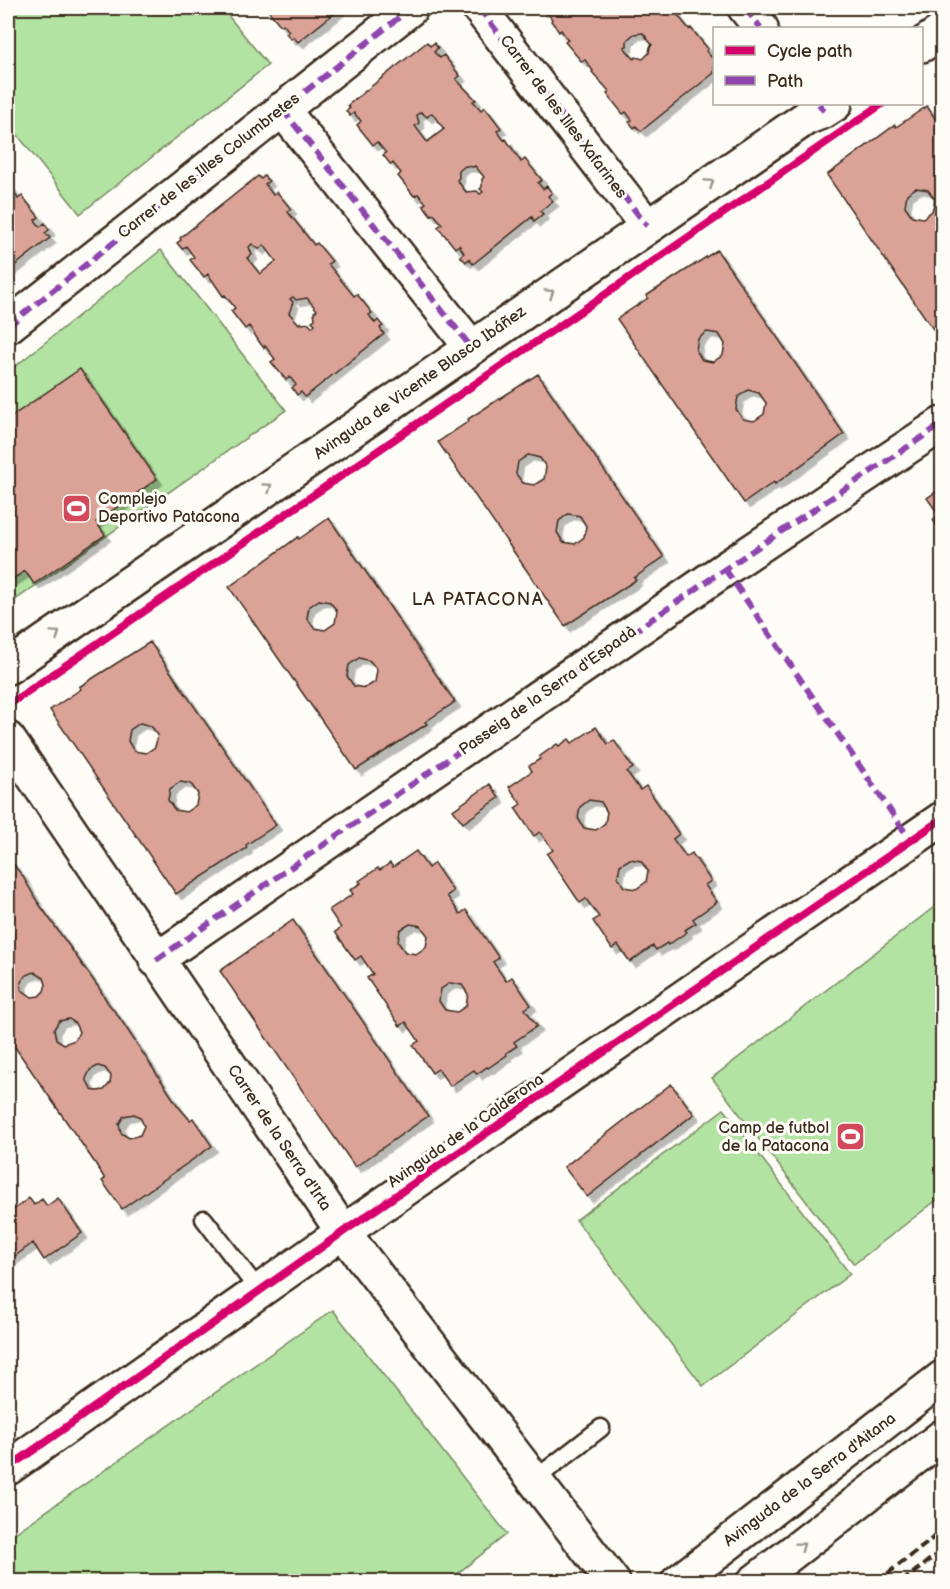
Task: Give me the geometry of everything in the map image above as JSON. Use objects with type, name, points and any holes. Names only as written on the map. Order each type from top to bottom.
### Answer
[{"type":"street","name":"Carrer de les Illes Columbretes","points":[[8,326],[411,8]]},
{"type":"street","name":"Carrer de les Illes Xafarines","points":[[479,8],[647,226]]},
{"type":"street","points":[[745,8],[760,27]]},
{"type":"street","points":[[923,44],[942,31]]},
{"type":"street","name":"Avinguda de Vicente Blasco Ibáñez","points":[[8,667],[647,226],[826,106]]},
{"type":"street","points":[[282,109],[471,347]]},
{"type":"street","name":"Passeig de la Serra d'Espadà","points":[[156,960],[715,576],[942,424]]},
{"type":"street","name":"Carrer de la Serra d'Irta","points":[[8,739],[343,1232],[613,1581]]},
{"type":"street","name":"Avinguda de la Calderona","points":[[8,1468],[343,1232],[942,819]]},
{"type":"street","name":"Avinguda de la Serra d'Aitana","points":[[678,1581],[942,1378]]},
{"type":"street","points":[[754,1581],[942,1437]]},
{"type":"lane","points":[[204,1219],[259,1291]]},
{"type":"lane","points":[[534,1480],[601,1428]]},
{"type":"green space","points":[[8,8],[222,8],[268,65],[80,214],[8,123]]},
{"type":"green space","name":"Complejo Deportivo Patacona","points":[[161,250],[286,410],[8,605],[8,372]]},
{"type":"green space","name":"Camp de futbol de la Patacona","points":[[942,901],[942,1196],[854,1264],[712,1078]]},
{"type":"green space","points":[[724,1109],[850,1274],[703,1386],[576,1220]]},
{"type":"green space","points":[[333,1310],[507,1534],[448,1581],[8,1581],[8,1538]]},
{"type":"building","points":[[266,8],[341,8],[298,42],[293,37],[291,39],[286,33],[289,31],[283,24],[281,26]]},
{"type":"building","points":[[543,8],[672,8],[708,49],[706,51],[711,57],[713,55],[713,74],[641,131],[629,122],[632,120],[626,112],[623,114],[585,60],[582,62],[565,42],[568,40],[561,30],[559,32],[551,21],[552,19]],"holes":[[[643,33],[652,45],[649,53],[643,59],[636,57],[634,59],[624,47],[627,46],[627,40],[634,34]]]},
{"type":"building","points":[[427,42],[430,46],[434,43],[438,48],[434,52],[440,58],[444,55],[460,76],[456,79],[476,100],[473,101],[481,110],[485,107],[501,128],[497,131],[504,140],[506,139],[521,162],[525,159],[542,180],[538,183],[543,189],[547,186],[552,193],[548,196],[553,201],[540,211],[543,214],[534,221],[532,217],[473,264],[469,259],[466,262],[460,256],[464,253],[459,245],[455,248],[438,227],[442,224],[423,205],[426,203],[418,194],[414,196],[398,176],[401,173],[383,155],[386,153],[377,142],[373,145],[357,125],[361,121],[354,113],[350,116],[346,111],[350,108],[348,105]],"holes":[[[421,112],[427,117],[432,113],[444,129],[427,142],[415,126],[419,123],[417,115]],[[465,166],[475,166],[484,177],[480,189],[483,192],[480,194],[477,191],[466,192],[457,180],[459,171]]]},
{"type":"building","points":[[927,106],[942,129],[942,342],[827,175],[895,125],[896,127]],"holes":[[[916,188],[928,190],[935,200],[932,211],[923,218],[912,216],[905,206],[907,194]]]},
{"type":"building","points":[[258,176],[261,179],[264,176],[269,181],[265,184],[273,195],[277,192],[291,209],[288,212],[314,245],[317,243],[332,261],[328,264],[354,296],[357,294],[372,313],[369,315],[375,323],[378,320],[383,326],[380,328],[384,334],[305,397],[301,392],[297,395],[292,388],[296,385],[290,377],[286,380],[271,362],[275,359],[265,346],[264,348],[249,326],[245,329],[231,311],[235,308],[225,295],[223,296],[208,274],[204,277],[190,260],[194,257],[186,246],[182,249],[177,243],[181,240],[180,238]],"holes":[[[252,244],[259,249],[264,245],[276,261],[260,274],[247,258],[252,255],[249,247]],[[293,297],[296,300],[307,298],[317,310],[314,312],[315,319],[312,321],[315,324],[312,327],[309,323],[299,324],[289,313],[293,302],[290,299]]]},
{"type":"building","points":[[8,182],[18,199],[22,196],[39,217],[35,220],[40,227],[45,223],[49,230],[45,233],[50,238],[8,271]]},
{"type":"building","points":[[717,250],[844,434],[775,484],[774,482],[744,503],[617,319],[648,298],[646,296]],"holes":[[[707,332],[719,334],[725,344],[723,355],[713,362],[702,360],[696,350],[698,339]],[[748,390],[759,393],[766,403],[764,414],[754,421],[743,419],[736,409],[738,397]]]},
{"type":"building","points":[[80,369],[157,479],[96,522],[105,535],[34,584],[25,571],[8,582],[8,419]]},
{"type":"building","points":[[538,374],[664,557],[634,578],[636,580],[565,626],[438,442],[469,421],[468,419]],"holes":[[[528,455],[540,458],[546,467],[544,479],[534,485],[523,483],[516,474],[518,462]],[[568,514],[580,516],[586,526],[584,537],[575,544],[563,542],[557,532],[559,521]]]},
{"type":"building","points":[[942,488],[942,533],[933,520],[939,515],[927,498]]},
{"type":"building","points":[[329,518],[455,702],[425,722],[427,724],[356,770],[229,587],[298,537],[299,539]],"holes":[[[319,600],[330,602],[337,611],[335,623],[325,630],[314,628],[307,618],[309,607]],[[359,658],[370,661],[377,670],[375,682],[365,688],[354,686],[347,676],[349,665]]]},
{"type":"building","points":[[150,642],[276,825],[246,845],[247,848],[176,894],[50,710],[81,689],[79,687]],"holes":[[[140,723],[151,726],[158,735],[155,747],[146,753],[134,751],[128,741],[130,730]],[[180,782],[191,784],[198,794],[196,805],[186,812],[175,810],[168,800],[170,789]]]},
{"type":"building","points":[[596,727],[608,744],[614,740],[633,768],[627,772],[640,790],[646,786],[679,834],[673,839],[686,857],[692,853],[711,881],[705,885],[717,902],[693,919],[696,923],[685,930],[687,932],[656,950],[653,946],[630,962],[618,945],[612,949],[593,921],[599,917],[586,899],[580,903],[547,854],[553,850],[540,832],[534,836],[515,808],[521,804],[509,787],[532,771],[529,766],[557,744],[559,746],[569,739],[572,743]],"holes":[[[589,800],[601,802],[607,812],[605,823],[596,830],[584,828],[578,818],[580,807]],[[630,859],[641,861],[648,871],[646,882],[636,889],[624,887],[618,877],[620,865]]]},
{"type":"building","points":[[490,784],[499,798],[463,823],[453,810]]},
{"type":"building","points":[[416,851],[428,868],[434,863],[453,891],[447,896],[460,914],[466,910],[499,958],[493,962],[506,981],[512,977],[531,1005],[525,1009],[537,1026],[514,1042],[517,1046],[506,1053],[507,1055],[477,1074],[474,1070],[450,1086],[438,1069],[432,1073],[413,1045],[419,1041],[406,1022],[400,1026],[367,978],[373,974],[361,956],[355,960],[335,932],[341,928],[329,910],[353,894],[350,890],[378,868],[380,870],[390,863],[393,867]],"holes":[[[410,924],[421,926],[428,936],[426,947],[416,954],[405,952],[398,942],[400,930]],[[450,983],[462,985],[468,994],[466,1006],[457,1012],[445,1010],[439,1001],[441,989]]]},
{"type":"building","points":[[8,858],[22,875],[37,901],[119,1017],[178,1106],[190,1120],[193,1118],[212,1146],[122,1209],[102,1181],[105,1179],[95,1163],[8,1037],[8,948],[14,940],[13,933],[8,927]],"holes":[[[34,972],[44,978],[46,984],[39,996],[32,997],[22,990],[21,982],[25,976]],[[69,1019],[75,1023],[79,1032],[75,1040],[64,1044],[56,1039],[54,1029],[59,1021]],[[98,1066],[105,1068],[111,1076],[110,1083],[104,1090],[92,1090],[86,1079],[90,1070]],[[134,1114],[140,1117],[144,1126],[140,1135],[129,1138],[121,1133],[119,1124],[124,1116]]]},
{"type":"building","points":[[293,920],[428,1116],[355,1167],[220,971]]},
{"type":"building","points":[[671,1084],[694,1114],[587,1197],[564,1167]]},
{"type":"building","points":[[29,1198],[34,1205],[42,1199],[47,1206],[58,1198],[82,1233],[44,1260],[33,1243],[8,1261],[8,1211],[9,1213]]},
{"type":"waterway","points":[[936,1582],[942,1578]]},
{"type":"railway","points":[[877,1582],[942,1531]]},
{"type":"railway","points":[[902,1582],[942,1550]]},
{"type":"marked path","points":[[8,326],[411,8]]},
{"type":"marked path","points":[[479,8],[647,226]]},
{"type":"marked path","points":[[745,8],[760,27]]},
{"type":"marked path","points":[[820,105],[824,111]]},
{"type":"marked path","points":[[282,109],[471,347]]},
{"type":"marked path","points":[[156,960],[725,569],[942,424]]},
{"type":"marked path","points":[[725,569],[911,841]]},
{"type":"cycle path","points":[[8,705],[881,105]]},
{"type":"cycle path","points":[[8,1468],[343,1232],[942,819]]},
{"type":"place","name":"Complejo Deportivo Patacona","points":[[77,508]]},
{"type":"place","name":"Camp de futbol de la Patacona","points":[[850,1137]]},
{"type":"district","name":"LA PATACONA","points":[[478,599]]}]
